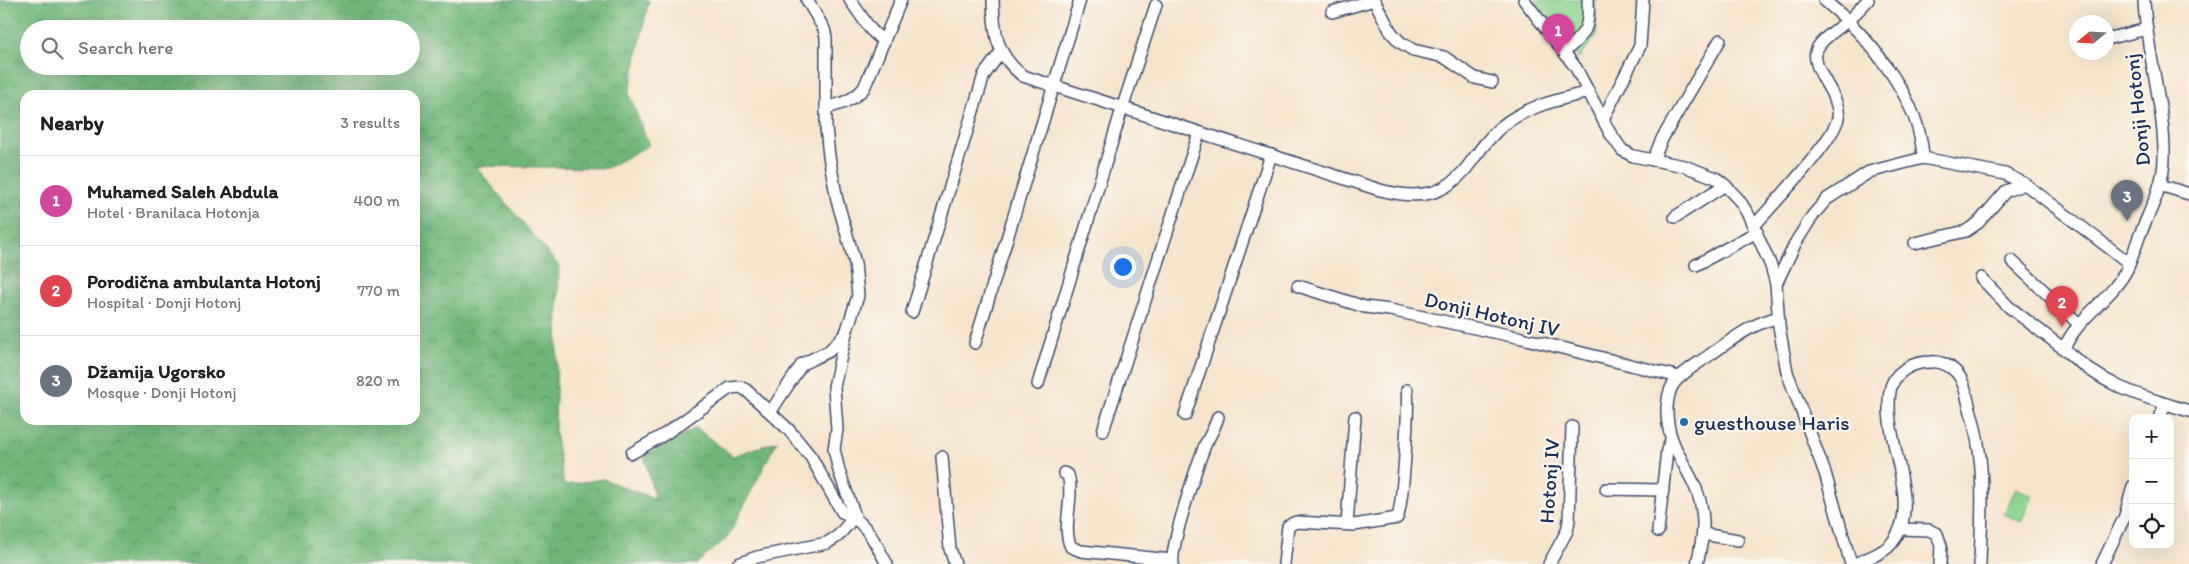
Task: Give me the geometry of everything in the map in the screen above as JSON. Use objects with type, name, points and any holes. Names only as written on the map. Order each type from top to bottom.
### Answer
[{"type":"street","points":[[807,0],[824,29],[826,37],[826,128],[833,181],[855,263],[857,278],[858,296],[846,333],[834,387],[837,429],[834,449],[839,471],[855,516],[867,530],[888,564]]},
{"type":"street","points":[[850,0],[872,30],[884,42]]},
{"type":"street","points":[[826,108],[848,102],[855,98],[864,88],[901,0]]},
{"type":"street","points":[[993,0],[994,21],[1001,52],[1011,66],[1024,76],[1122,109],[1405,196],[1431,194],[1454,182],[1490,137],[1514,117],[1528,110],[1589,92]]},
{"type":"street","points":[[975,343],[1080,0]]},
{"type":"street","points":[[1332,12],[1374,0],[1391,32],[1400,42],[1413,50],[1444,57],[1475,78],[1492,82]]},
{"type":"street","points":[[1524,0],[1565,51],[1622,150],[1632,156],[1684,166],[1716,178],[1739,200],[1755,229],[1771,266],[1776,284],[1778,318],[1787,372],[1825,473],[1852,564],[1876,555],[1890,545],[1900,529],[1904,516],[1905,499],[1889,415],[1889,393],[1895,378],[1906,367],[1924,362],[1934,362],[1956,371],[1965,388],[1980,458],[1980,564]]},
{"type":"street","points":[[1565,51],[1584,35],[1588,27],[1588,0]]},
{"type":"street","points":[[1603,119],[1640,46],[1643,0]]},
{"type":"street","points":[[1824,0],[1848,20],[1885,65],[1903,93],[1912,111],[1923,145],[1923,158]]},
{"type":"street","points":[[1696,266],[1755,229],[1834,128],[1839,117],[1838,108],[1819,69],[1816,51],[1824,39],[1848,20],[1868,0]]},
{"type":"street","name":"Donji Hotonj","points":[[2064,349],[2072,331],[2106,296],[2126,270],[2160,185],[2164,158],[2160,110],[2144,0]]},
{"type":"street","points":[[1038,384],[1122,109],[1156,5]]},
{"type":"street","name":"Donji Hotonj","points":[[2114,37],[2147,30]]},
{"type":"street","points":[[1653,160],[1662,140],[1720,40]]},
{"type":"street","points":[[912,312],[984,75],[1001,52]]},
{"type":"street","points":[[1103,431],[1199,133]]},
{"type":"street","points":[[1186,415],[1271,155]]},
{"type":"street","points":[[1776,284],[1796,242],[1813,215],[1827,199],[1869,172],[1923,158],[2005,174],[2025,184],[2129,263]]},
{"type":"street","points":[[1915,243],[1966,230],[1982,218],[2006,191],[2025,184]]},
{"type":"street","points":[[1675,217],[1725,185]]},
{"type":"street","name":"Donji Hotonj","points":[[2160,185],[2189,194]]},
{"type":"street","points":[[2012,260],[2079,324]]},
{"type":"street","points":[[1982,278],[2009,307],[2087,368],[2112,385],[2124,391],[2189,411]]},
{"type":"street","name":"Donji Hotonj IV","points":[[1298,286],[1365,307],[1390,310],[1512,336],[1679,378]]},
{"type":"street","points":[[1697,564],[1703,534],[1702,511],[1698,494],[1671,440],[1668,426],[1668,395],[1673,384],[1679,378],[1740,334],[1766,320],[1778,318]]},
{"type":"street","points":[[771,411],[802,364],[829,351],[846,333]]},
{"type":"street","points":[[632,453],[665,434],[730,388],[740,387],[771,411],[811,457],[842,512],[855,516]]},
{"type":"street","points":[[1284,564],[1288,526],[1290,523],[1347,524],[1392,520],[1399,514],[1408,408],[1407,390]]},
{"type":"street","points":[[2162,414],[2166,404]]},
{"type":"street","points":[[1064,473],[1068,475],[1070,480],[1068,537],[1071,547],[1081,551],[1173,562],[1174,546],[1183,515],[1205,446],[1218,417]]},
{"type":"street","points":[[1347,524],[1355,417]]},
{"type":"street","name":"Hotonj IV","points":[[1549,564],[1567,531],[1569,520],[1572,428]]},
{"type":"street","points":[[1658,531],[1668,450],[1671,440]]},
{"type":"street","points":[[942,457],[950,549],[955,564]]},
{"type":"street","points":[[1606,489],[1663,490]]},
{"type":"street","points":[[2102,564],[2125,516],[2129,501]]},
{"type":"street","points":[[738,564],[744,560],[827,543],[838,536],[855,516]]},
{"type":"street","points":[[1900,529],[1929,530],[1937,534],[1941,546],[1940,564]]},
{"type":"street","points":[[1703,534],[1738,540]]},
{"type":"green space","points":[[0,0],[649,0],[629,94],[649,145],[607,168],[475,166],[559,266],[555,432],[564,485],[603,479],[655,499],[644,456],[696,428],[733,456],[777,441],[728,537],[696,564],[0,564]]},
{"type":"green space","points":[[1535,0],[1599,0],[1595,2],[1597,35],[1579,58]]},
{"type":"green space","points":[[2016,488],[2033,496],[2021,522],[2004,514]]},
{"type":"place","name":"Muhamed Saleh Abdula","points":[[1558,55]]},
{"type":"place","name":"Džamija Ugorsko","points":[[2127,221]]},
{"type":"place","name":"Porodična ambulanta Hotonj","points":[[2062,327]]},
{"type":"place","name":"guesthouse Haris","points":[[1684,422]]}]
